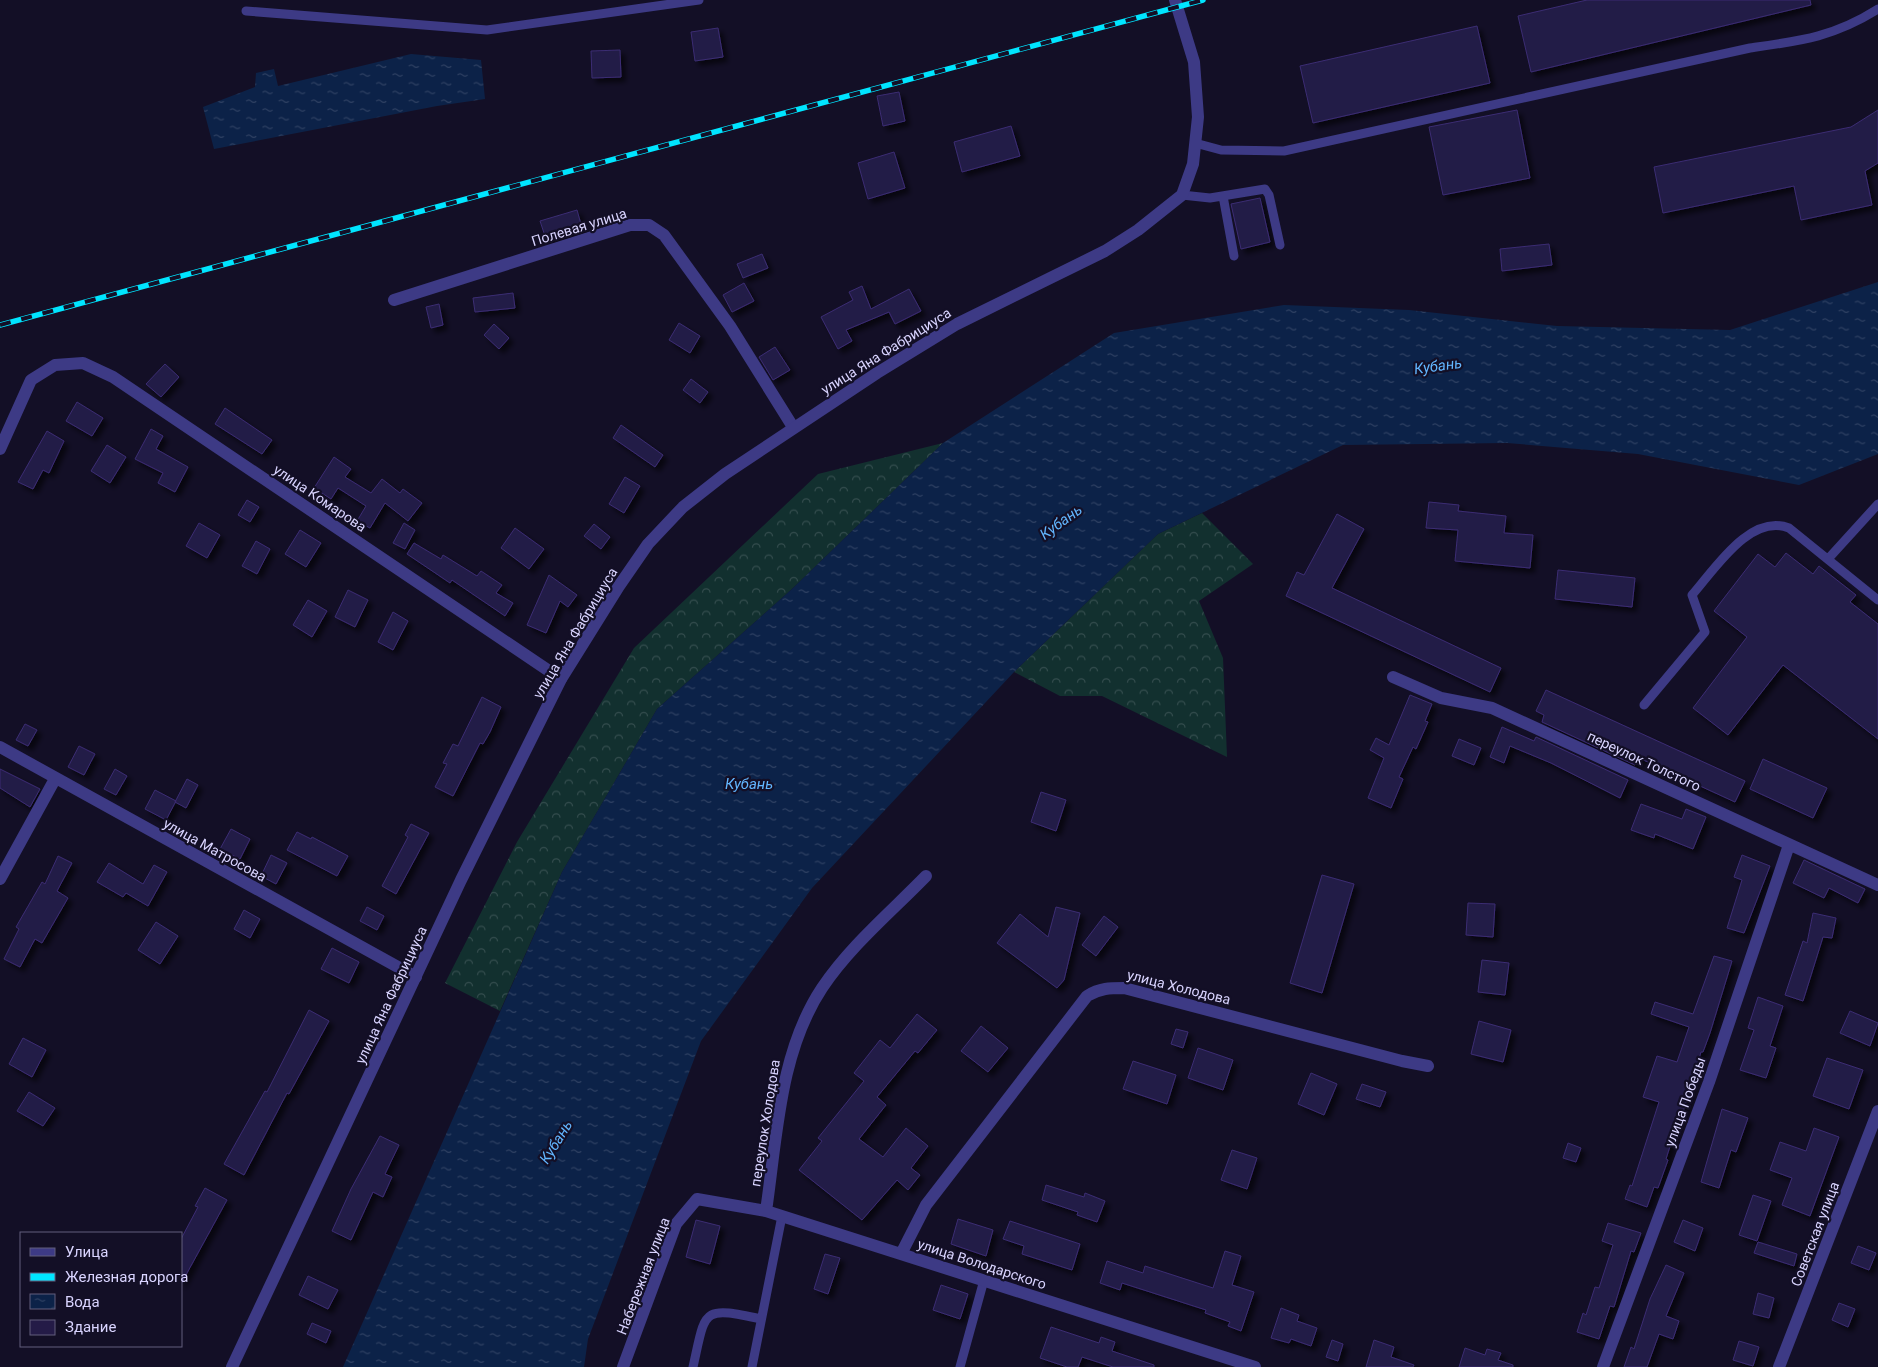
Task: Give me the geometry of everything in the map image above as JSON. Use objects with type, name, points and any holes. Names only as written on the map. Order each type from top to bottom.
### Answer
[{"type":"street","points":[[1175,0],[1194,62],[1198,117],[1193,164],[1182,195]]},
{"type":"street","name":"улица Яна Фабрициуса","points":[[232,1367],[416,977],[561,679],[648,544],[684,507],[725,474],[793,427],[957,324],[1105,251],[1138,230],[1182,195]]},
{"type":"street","name":"Полевая улица","points":[[394,300],[630,226],[649,225],[664,235],[730,326],[793,427]]},
{"type":"street","name":"улица Комарова","points":[[0,449],[31,380],[55,365],[83,363],[113,377],[561,679]]},
{"type":"street","name":"переулок Толстого","points":[[1393,677],[1441,698],[1492,708],[1878,885]]},
{"type":"street","name":"улица Матросова","points":[[0,747],[55,780],[416,977]]},
{"type":"street","points":[[0,879],[55,780]]},
{"type":"street","name":"улица Победы","points":[[1604,1367],[1709,1082],[1789,844]]},
{"type":"street","name":"переулок Холодова","points":[[766,1212],[788,1063],[807,1014],[821,989],[840,963],[926,876]]},
{"type":"street","name":"улица Холодова","points":[[901,1254],[926,1205],[1087,996],[1094,991],[1105,988],[1124,988],[1402,1061],[1428,1066]]},
{"type":"street","name":"Советская улица","points":[[1779,1367],[1878,1111]]},
{"type":"street","name":"улица Володарского","points":[[696,1199],[782,1216],[1255,1367]]},
{"type":"street","name":"Набережная улица","points":[[623,1367],[676,1224],[696,1199]]},
{"type":"lane","points":[[246,11],[487,30],[699,0]]},
{"type":"lane","points":[[1195,143],[1221,150],[1284,151],[1750,48],[1814,38],[1858,21],[1878,8]]},
{"type":"lane","points":[[1182,195],[1210,198],[1265,189],[1269,194],[1280,245]]},
{"type":"lane","points":[[1223,196],[1234,256]]},
{"type":"lane","points":[[1828,559],[1878,504]]},
{"type":"lane","points":[[1644,706],[1705,632],[1692,595],[1745,536],[1768,525],[1779,524],[1789,528],[1878,600]]},
{"type":"lane","points":[[752,1367],[782,1216]]},
{"type":"lane","points":[[960,1367],[984,1280]]},
{"type":"lane","points":[[694,1367],[703,1323],[712,1314],[724,1311],[761,1319]]},
{"type":"green space","points":[[943,443],[792,589],[657,709],[562,872],[500,1011],[445,983],[517,842],[634,648],[818,474]]},
{"type":"green space","points":[[1202,513],[1253,564],[1199,601],[1223,658],[1227,757],[1102,696],[1060,696],[1014,672],[1158,534]]},
{"type":"water","points":[[411,54],[481,60],[485,99],[437,106],[214,149],[203,107],[255,87],[256,73],[274,69],[278,86]]},
{"type":"water","name":"Кубань","points":[[1878,282],[1878,454],[1799,485],[1638,454],[1507,443],[1343,445],[1158,534],[1014,672],[812,888],[701,1041],[588,1339],[584,1367],[343,1367],[562,872],[657,709],[792,589],[943,443],[1114,333],[1284,305],[1409,310],[1557,326],[1730,330]]},
{"type":"building","points":[[1587,0],[1810,0],[1811,5],[1531,72],[1518,16]]},
{"type":"building","points":[[1477,26],[1490,83],[1313,123],[1300,66]]},
{"type":"building","points":[[718,28],[723,57],[695,61],[691,32]]},
{"type":"building","points":[[620,50],[621,77],[592,78],[591,51]]},
{"type":"building","points":[[899,92],[905,121],[883,126],[877,96]]},
{"type":"building","points":[[1517,110],[1530,178],[1443,195],[1429,127]]},
{"type":"building","points":[[1878,110],[1878,163],[1865,171],[1872,205],[1801,220],[1794,186],[1663,213],[1654,167],[1851,127]]},
{"type":"building","points":[[1011,126],[1020,156],[962,172],[954,142]]},
{"type":"building","points":[[894,152],[905,188],[868,199],[858,163]]},
{"type":"building","points":[[1260,198],[1270,242],[1241,249],[1231,204]]},
{"type":"building","points":[[577,210],[582,228],[546,239],[540,221]]},
{"type":"building","points":[[1549,244],[1552,265],[1502,271],[1500,249]]},
{"type":"building","points":[[762,254],[768,268],[743,278],[737,264]]},
{"type":"building","points":[[744,283],[754,301],[732,312],[723,295]]},
{"type":"building","points":[[862,286],[871,309],[909,289],[921,311],[895,324],[889,312],[846,330],[852,341],[838,349],[821,317],[853,300],[849,292]]},
{"type":"building","points":[[513,293],[515,308],[475,312],[473,298]]},
{"type":"building","points":[[439,304],[443,325],[431,328],[426,307]]},
{"type":"building","points":[[679,323],[700,336],[690,353],[669,340]]},
{"type":"building","points":[[494,324],[509,338],[499,349],[484,335]]},
{"type":"building","points":[[775,347],[790,370],[773,380],[759,357]]},
{"type":"building","points":[[165,364],[179,377],[161,397],[146,384]]},
{"type":"building","points":[[691,379],[708,392],[700,403],[683,390]]},
{"type":"building","points":[[77,402],[103,418],[92,436],[66,421]]},
{"type":"building","points":[[225,408],[272,440],[262,454],[215,424]]},
{"type":"building","points":[[621,425],[663,455],[655,467],[613,438]]},
{"type":"building","points":[[151,429],[163,436],[156,449],[188,467],[175,492],[158,483],[163,473],[135,459]]},
{"type":"building","points":[[47,431],[64,441],[49,473],[43,470],[33,489],[18,482]]},
{"type":"building","points":[[107,445],[126,457],[110,483],[91,471]]},
{"type":"building","points":[[334,457],[351,469],[345,477],[371,493],[382,479],[400,493],[403,489],[422,503],[408,521],[385,503],[370,528],[357,521],[366,506],[338,488],[331,499],[314,488]]},
{"type":"building","points":[[625,477],[640,486],[624,513],[609,504]]},
{"type":"building","points":[[247,500],[259,507],[250,522],[238,515]]},
{"type":"building","points":[[1429,502],[1459,505],[1458,511],[1506,516],[1504,533],[1533,535],[1530,568],[1455,561],[1458,530],[1426,528]]},
{"type":"building","points":[[1337,514],[1364,529],[1332,588],[1501,668],[1490,692],[1286,596],[1297,572],[1304,575]]},
{"type":"building","points":[[199,523],[220,535],[207,558],[186,546]]},
{"type":"building","points":[[404,523],[415,530],[405,549],[393,543]]},
{"type":"building","points":[[594,524],[610,537],[601,549],[584,536]]},
{"type":"building","points":[[515,528],[544,549],[529,569],[501,548]]},
{"type":"building","points":[[300,530],[321,543],[306,567],[285,554]]},
{"type":"building","points":[[256,541],[270,549],[257,574],[242,566]]},
{"type":"building","points":[[414,543],[441,559],[443,555],[477,576],[481,571],[502,585],[496,593],[513,603],[505,616],[452,580],[450,583],[407,554]]},
{"type":"building","points":[[1786,553],[1813,574],[1819,566],[1856,595],[1850,602],[1878,624],[1878,739],[1783,665],[1728,735],[1693,708],[1747,637],[1714,611],[1758,554],[1775,567]]},
{"type":"building","points":[[1558,570],[1635,578],[1632,607],[1555,599]]},
{"type":"building","points":[[549,575],[577,595],[568,607],[560,601],[546,633],[527,625]]},
{"type":"building","points":[[348,590],[368,600],[355,627],[335,617]]},
{"type":"building","points":[[308,600],[327,611],[312,637],[293,625]]},
{"type":"building","points":[[393,612],[408,621],[393,650],[378,642]]},
{"type":"building","points":[[1546,690],[1745,781],[1735,802],[1639,758],[1635,765],[1542,722],[1544,715],[1536,711]]},
{"type":"building","points":[[1410,695],[1432,704],[1425,721],[1428,722],[1416,749],[1413,747],[1399,777],[1403,779],[1391,808],[1368,798],[1384,758],[1370,750],[1376,738],[1389,745]]},
{"type":"building","points":[[482,697],[501,707],[490,732],[483,744],[480,743],[453,796],[435,787],[447,764],[443,763],[453,744],[458,746]]},
{"type":"building","points":[[25,724],[37,730],[28,746],[16,740]]},
{"type":"building","points":[[1502,727],[1534,741],[1536,737],[1628,780],[1620,798],[1551,763],[1510,746],[1504,763],[1490,757]]},
{"type":"building","points":[[1459,739],[1481,748],[1474,765],[1452,756]]},
{"type":"building","points":[[79,746],[95,754],[84,775],[68,767]]},
{"type":"building","points":[[1763,759],[1827,788],[1813,818],[1750,789]]},
{"type":"building","points":[[0,769],[40,789],[30,807],[0,788]]},
{"type":"building","points":[[115,769],[127,776],[116,795],[104,789]]},
{"type":"building","points":[[187,779],[198,785],[186,808],[175,802]]},
{"type":"building","points":[[155,790],[176,801],[166,820],[145,809]]},
{"type":"building","points":[[1041,792],[1066,800],[1056,831],[1031,822]]},
{"type":"building","points":[[1641,804],[1682,819],[1686,809],[1706,817],[1693,849],[1655,834],[1654,838],[1631,830]]},
{"type":"building","points":[[411,824],[429,833],[396,894],[382,886],[408,837],[405,835]]},
{"type":"building","points":[[231,829],[250,839],[240,859],[220,849]]},
{"type":"building","points":[[297,832],[311,839],[312,837],[348,856],[337,876],[287,850]]},
{"type":"building","points":[[271,855],[287,863],[276,884],[261,876]]},
{"type":"building","points":[[1742,855],[1770,866],[1744,933],[1727,928],[1742,880],[1734,877]]},
{"type":"building","points":[[58,856],[72,863],[57,891],[68,898],[42,943],[35,939],[20,967],[4,959],[19,929],[16,927],[42,882],[45,884]]},
{"type":"building","points":[[1804,860],[1865,889],[1858,903],[1829,888],[1824,898],[1793,883]]},
{"type":"building","points":[[109,863],[143,884],[154,865],[167,872],[148,906],[126,893],[123,897],[97,882]]},
{"type":"building","points":[[1322,875],[1354,884],[1322,993],[1290,983]]},
{"type":"building","points":[[1468,903],[1495,904],[1493,937],[1466,935]]},
{"type":"building","points":[[367,907],[384,916],[377,930],[360,921]]},
{"type":"building","points":[[1056,907],[1080,913],[1064,980],[1057,988],[997,943],[1020,914],[1048,937]]},
{"type":"building","points":[[244,910],[260,919],[250,938],[234,929]]},
{"type":"building","points":[[1813,913],[1836,918],[1832,938],[1823,937],[1803,1001],[1785,995],[1803,941],[1807,943]]},
{"type":"building","points":[[1104,916],[1118,927],[1096,956],[1082,945]]},
{"type":"building","points":[[156,922],[178,936],[160,964],[138,950]]},
{"type":"building","points":[[332,948],[359,962],[349,983],[321,969]]},
{"type":"building","points":[[1714,956],[1732,961],[1710,1033],[1703,1052],[1701,1052],[1683,1112],[1681,1111],[1666,1159],[1668,1160],[1658,1188],[1654,1187],[1647,1207],[1625,1199],[1630,1185],[1632,1186],[1659,1102],[1643,1097],[1657,1056],[1677,1062],[1689,1027],[1651,1014],[1655,1002],[1693,1014]]},
{"type":"building","points":[[1482,960],[1509,963],[1505,995],[1478,992]]},
{"type":"building","points":[[1758,997],[1783,1006],[1770,1046],[1776,1048],[1766,1078],[1740,1070],[1754,1030],[1748,1028]]},
{"type":"building","points":[[309,1010],[329,1021],[289,1094],[287,1093],[244,1175],[224,1164],[265,1091],[267,1092]]},
{"type":"building","points":[[1850,1011],[1878,1023],[1870,1046],[1840,1033]]},
{"type":"building","points":[[917,1014],[937,1030],[918,1053],[915,1051],[877,1097],[886,1105],[859,1139],[883,1157],[906,1128],[928,1146],[911,1168],[920,1175],[908,1190],[897,1180],[862,1220],[799,1170],[822,1141],[818,1138],[864,1081],[854,1073],[880,1040],[890,1048]]},
{"type":"building","points":[[1479,1021],[1511,1030],[1503,1062],[1471,1054]]},
{"type":"building","points":[[981,1026],[1008,1048],[988,1072],[961,1051]]},
{"type":"building","points":[[1176,1029],[1188,1032],[1183,1048],[1171,1044]]},
{"type":"building","points":[[23,1038],[46,1050],[32,1077],[9,1064]]},
{"type":"building","points":[[1198,1048],[1233,1060],[1223,1090],[1188,1078]]},
{"type":"building","points":[[1827,1058],[1863,1070],[1849,1109],[1813,1096]]},
{"type":"building","points":[[1133,1061],[1176,1075],[1167,1104],[1123,1089]]},
{"type":"building","points":[[1311,1073],[1337,1084],[1324,1115],[1298,1104]]},
{"type":"building","points":[[1362,1084],[1386,1092],[1380,1107],[1356,1099]]},
{"type":"building","points":[[29,1092],[55,1108],[43,1126],[17,1111]]},
{"type":"building","points":[[1722,1109],[1748,1118],[1736,1152],[1731,1150],[1719,1188],[1701,1182]]},
{"type":"building","points":[[1814,1128],[1839,1137],[1810,1216],[1782,1205],[1792,1178],[1770,1170],[1780,1142],[1806,1151]]},
{"type":"building","points":[[380,1136],[399,1145],[385,1174],[392,1177],[383,1197],[373,1192],[351,1240],[332,1231],[351,1189]]},
{"type":"building","points":[[1568,1143],[1581,1148],[1576,1162],[1563,1158]]},
{"type":"building","points":[[1232,1150],[1257,1158],[1247,1189],[1221,1180]]},
{"type":"building","points":[[1046,1185],[1084,1197],[1085,1193],[1105,1201],[1097,1222],[1077,1215],[1078,1212],[1042,1200]]},
{"type":"building","points":[[205,1188],[227,1200],[182,1282],[182,1237],[198,1207],[195,1206]]},
{"type":"building","points":[[1753,1195],[1771,1201],[1757,1241],[1739,1235]]},
{"type":"building","points":[[958,1219],[993,1230],[986,1256],[951,1244]]},
{"type":"building","points":[[696,1220],[720,1226],[710,1264],[686,1257]]},
{"type":"building","points":[[1683,1220],[1703,1228],[1695,1251],[1674,1242]]},
{"type":"building","points":[[1010,1221],[1080,1244],[1072,1270],[1022,1254],[1024,1246],[1003,1239]]},
{"type":"building","points":[[1608,1223],[1641,1233],[1634,1252],[1631,1251],[1614,1307],[1610,1306],[1599,1339],[1577,1332],[1583,1313],[1586,1315],[1595,1287],[1599,1288],[1613,1245],[1602,1241]]},
{"type":"building","points":[[1758,1242],[1797,1254],[1794,1266],[1754,1253]]},
{"type":"building","points":[[1858,1246],[1876,1253],[1869,1270],[1851,1263]]},
{"type":"building","points":[[1225,1251],[1241,1256],[1232,1285],[1254,1292],[1241,1331],[1228,1326],[1230,1322],[1205,1313],[1206,1310],[1122,1283],[1120,1290],[1100,1283],[1107,1261],[1143,1273],[1145,1266],[1213,1288]]},
{"type":"building","points":[[825,1254],[840,1258],[828,1294],[814,1289]]},
{"type":"building","points":[[1666,1265],[1684,1273],[1666,1316],[1679,1321],[1673,1339],[1659,1334],[1647,1367],[1624,1367],[1631,1347],[1634,1349],[1650,1299]]},
{"type":"building","points":[[308,1276],[338,1290],[328,1309],[299,1295]]},
{"type":"building","points":[[941,1285],[968,1294],[960,1319],[933,1310]]},
{"type":"building","points":[[1758,1293],[1774,1298],[1769,1318],[1753,1314]]},
{"type":"building","points":[[1839,1303],[1855,1309],[1848,1327],[1832,1320]]},
{"type":"building","points":[[1281,1308],[1299,1315],[1297,1321],[1317,1328],[1311,1346],[1291,1339],[1289,1343],[1271,1338]]},
{"type":"building","points":[[312,1323],[331,1331],[326,1343],[307,1334]]},
{"type":"building","points":[[1051,1327],[1099,1343],[1101,1337],[1115,1342],[1112,1351],[1154,1365],[1154,1367],[1113,1367],[1082,1357],[1078,1367],[1067,1367],[1040,1358]]},
{"type":"building","points":[[1332,1340],[1343,1344],[1338,1361],[1326,1357]]},
{"type":"building","points":[[1374,1340],[1394,1347],[1391,1357],[1414,1365],[1413,1367],[1366,1367]]},
{"type":"building","points":[[1739,1341],[1759,1347],[1753,1366],[1733,1360]]},
{"type":"building","points":[[1465,1348],[1485,1355],[1487,1349],[1501,1353],[1498,1360],[1513,1365],[1513,1367],[1459,1367]]},
{"type":"railway","points":[[0,325],[1203,0]]}]
